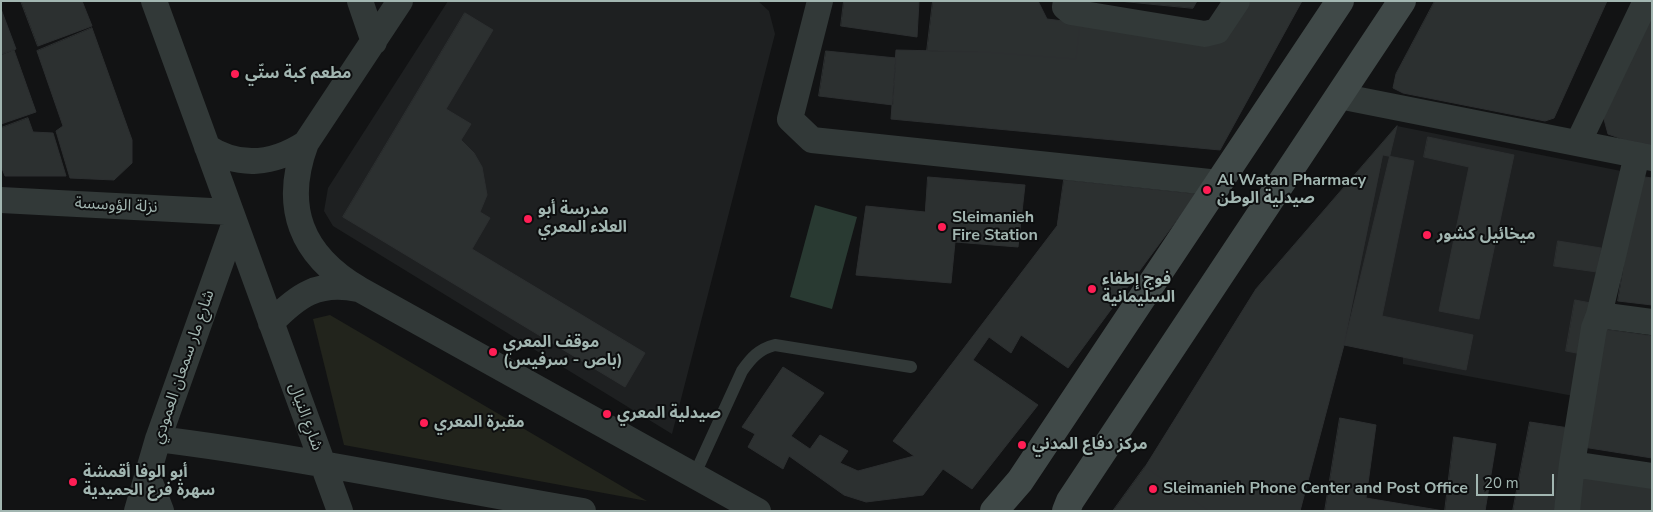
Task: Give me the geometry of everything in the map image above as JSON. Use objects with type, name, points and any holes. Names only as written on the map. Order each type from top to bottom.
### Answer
[{"type":"main road","points":[[994,511],[1020,481],[1340,1]]},
{"type":"main road","points":[[1066,511],[1070,501],[1402,1]]},
{"type":"street","name":"شارع النيال","points":[[154,1],[340,511]]},
{"type":"street","points":[[360,1],[374,42]]},
{"type":"street","points":[[400,1],[306,143],[297,166],[295,191],[297,215],[306,239],[320,260],[337,276],[359,289],[758,511]]},
{"type":"street","points":[[820,1],[790,119],[812,140],[1219,183]]},
{"type":"street","points":[[1066,1],[1065,7],[1071,12],[1205,34],[1217,31],[1237,1]]},
{"type":"street","points":[[1578,143],[1646,1]]},
{"type":"street","points":[[1339,96],[1644,157],[1594,328],[1572,464],[1567,511]]},
{"type":"street","points":[[206,147],[221,156],[238,161],[256,161],[274,159],[306,143]]},
{"type":"street","name":"نزلة الؤوسسة","points":[[1,200],[232,218]]},
{"type":"street","name":"شارع مار سمعان العمودي","points":[[137,511],[158,439],[232,218]]},
{"type":"street","points":[[271,323],[298,298],[312,291],[343,286],[359,289]]},
{"type":"street","points":[[1599,315],[1652,322]]},
{"type":"street","points":[[158,439],[322,463],[401,480],[583,511]]},
{"type":"street","points":[[1572,464],[1652,476]]},
{"type":"street","points":[[148,477],[160,511]]},
{"type":"lane","points":[[694,476],[742,371],[752,357],[763,348],[775,345],[910,367]]},
{"type":"shaded area","name":"مدرسة أبو العلاء المعري","points":[[448,1],[758,1],[769,11],[775,34],[672,434],[333,226],[324,211],[328,188]]},
{"type":"shaded area","points":[[1397,126],[1621,171],[1579,397],[1403,364],[1403,357],[1344,345],[1383,155]]},
{"type":"shaded area","points":[[815,205],[857,217],[832,309],[790,297]]},
{"type":"shaded area","points":[[330,315],[647,501],[344,445],[313,319]]},
{"type":"building","points":[[21,1],[82,1],[92,26],[38,46]]},
{"type":"building","points":[[844,1],[919,1],[917,37],[841,26]]},
{"type":"building","points":[[933,1],[1038,1],[1047,19],[1080,23],[1076,59],[984,52],[927,51]]},
{"type":"building","points":[[1119,1],[1197,1],[1193,8]]},
{"type":"building","points":[[1239,1],[1302,1],[1220,150],[891,119],[896,50],[984,52],[1076,59],[1080,23],[1210,39]]},
{"type":"building","points":[[1435,1],[1607,1],[1554,118],[1545,121],[1403,93],[1393,88],[1396,74]]},
{"type":"building","points":[[1652,3],[1652,145],[1625,140],[1608,134],[1601,108]]},
{"type":"building","points":[[1,9],[16,49],[1,54]]},
{"type":"building","points":[[465,13],[493,30],[446,109],[471,124],[461,140],[474,153],[482,167],[487,195],[480,212],[490,218],[472,249],[645,353],[625,387],[343,217]]},
{"type":"building","points":[[92,28],[132,140],[132,163],[114,180],[70,178],[56,131],[63,126],[37,51]]},
{"type":"building","points":[[14,50],[36,112],[1,124],[1,55]]},
{"type":"building","points":[[826,51],[896,58],[893,105],[819,96]]},
{"type":"building","points":[[28,118],[33,132],[53,133],[66,176],[5,176],[1,166],[1,128]]},
{"type":"building","points":[[1397,126],[1344,345],[1300,511],[1209,511],[1145,467],[1256,289]]},
{"type":"building","points":[[1428,137],[1514,155],[1479,319],[1439,311],[1469,167],[1424,157]]},
{"type":"building","points":[[1383,155],[1414,161],[1382,316],[1473,335],[1466,370],[1344,345]]},
{"type":"building","points":[[1638,176],[1652,178],[1652,305],[1618,301]]},
{"type":"building","name":"Sleimanieh Fire Station","points":[[928,177],[1025,185],[1018,247],[955,242],[951,283],[856,275],[866,206],[925,212]]},
{"type":"building","points":[[1064,180],[1196,194],[1068,368],[1021,335],[1011,353],[989,337],[973,360],[1038,405],[972,489],[943,469],[923,495],[866,502],[844,495],[789,456],[783,469],[748,447],[755,434],[742,427],[783,367],[824,393],[791,436],[810,449],[820,435],[848,451],[840,463],[858,471],[914,456],[893,441],[1057,226]]},
{"type":"building","points":[[1558,241],[1601,248],[1597,272],[1554,266]]},
{"type":"building","points":[[1575,300],[1596,304],[1587,355],[1566,351]]},
{"type":"building","points":[[1594,328],[1652,336],[1652,458],[1583,447]]},
{"type":"building","points":[[1340,418],[1376,425],[1366,498],[1444,511],[1325,511]]},
{"type":"building","points":[[1530,422],[1569,428],[1554,511],[1513,511]]},
{"type":"building","points":[[1454,437],[1496,444],[1485,511],[1445,511]]},
{"type":"building","name":"Sleimanieh Phone Center and Post Office","points":[[1145,467],[1209,511],[1113,511]]},
{"type":"building","points":[[1576,476],[1652,488],[1652,511],[1572,511]]},
{"type":"place","name":"مطعم كبة ستّي","points":[[235,74]]},
{"type":"place","name":"Al Watan Pharmacy صيدلية الوطن","points":[[1207,190]]},
{"type":"place","name":"مدرسة أبو العلاء المعري","points":[[528,219]]},
{"type":"place","name":"Sleimanieh Fire Station","points":[[942,227]]},
{"type":"place","name":"ميخائيل كشور","points":[[1427,235]]},
{"type":"place","name":"فوج إطفاء السليمانية","points":[[1092,289]]},
{"type":"place","name":"موقف المعري (باص - سرفيس)","points":[[493,352]]},
{"type":"place","name":"صيدلية المعري","points":[[607,414]]},
{"type":"place","name":"مقبرة المعري","points":[[424,423]]},
{"type":"place","name":"مركز دفاع المدني","points":[[1022,445]]},
{"type":"place","name":"أبو الوفا أقمشة سهرة فرع الحميدية","points":[[73,482]]},
{"type":"place","name":"Sleimanieh Phone Center and Post Office","points":[[1153,489]]}]
